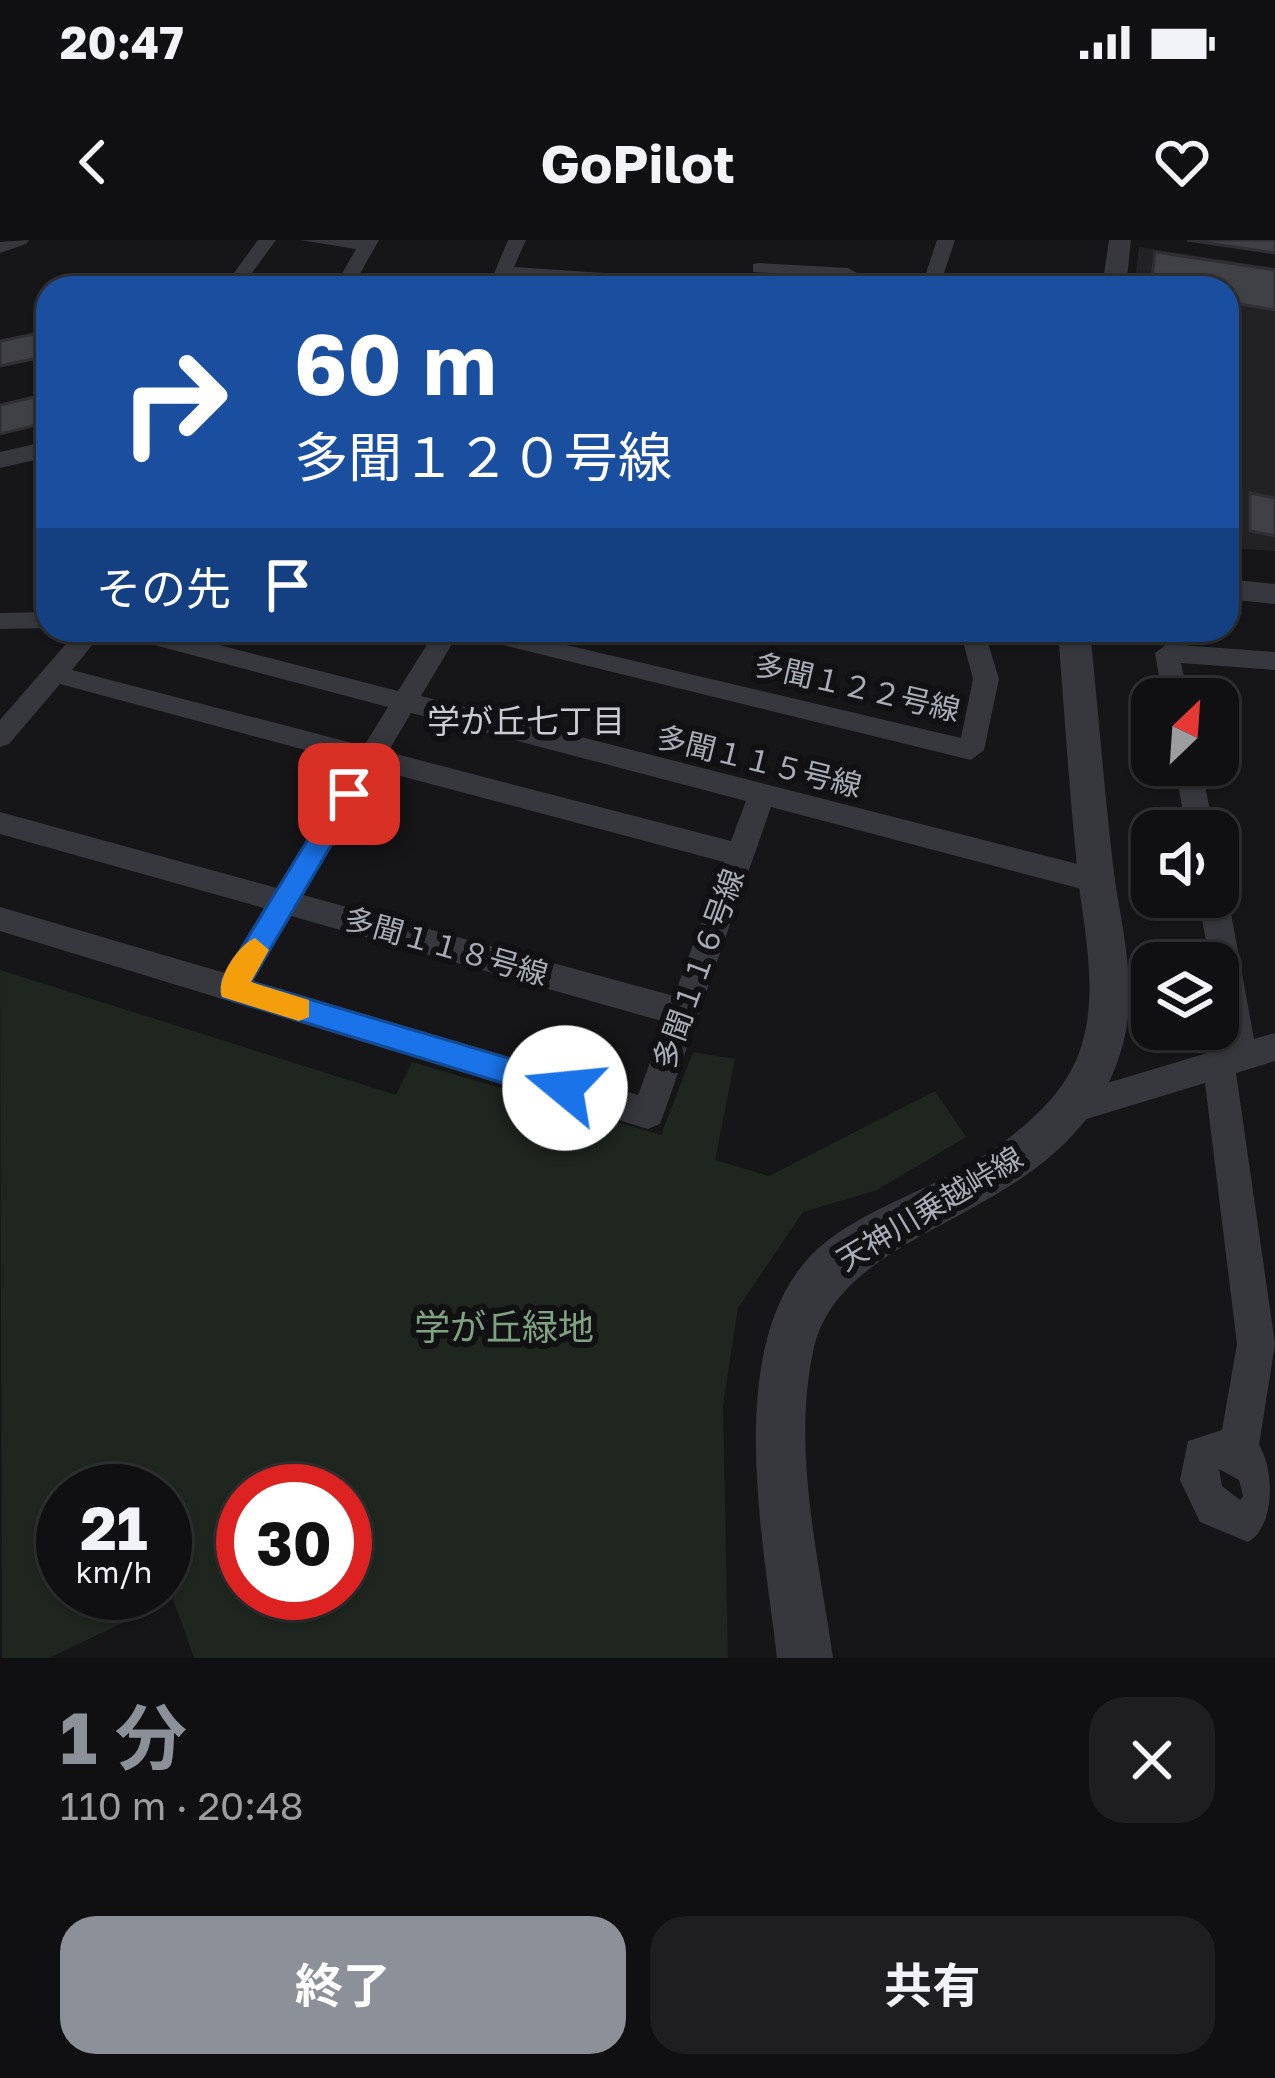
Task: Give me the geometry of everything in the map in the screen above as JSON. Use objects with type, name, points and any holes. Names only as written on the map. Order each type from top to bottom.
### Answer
[{"type":"street","points":[[0,248],[20,240]]},
{"type":"street","points":[[241,276],[267,240]]},
{"type":"street","points":[[309,240],[368,243],[350,276]]},
{"type":"street","points":[[502,276],[517,240]]},
{"type":"street","points":[[934,276],[946,240]]},
{"type":"street","points":[[1116,276],[1120,240]]},
{"type":"street","points":[[672,276],[848,273]]},
{"type":"street","points":[[0,460],[36,451]]},
{"type":"street","points":[[0,474],[36,466]]},
{"type":"street","points":[[1239,568],[1275,571]]},
{"type":"street","points":[[1239,590],[1275,594]]},
{"type":"street","points":[[0,621],[36,620]]},
{"type":"street","points":[[0,737],[82,642]]},
{"type":"street","name":"多聞１１５号線","points":[[173,642],[1097,881]]},
{"type":"street","points":[[232,988],[441,642]]},
{"type":"street","name":"多聞１２２号線","points":[[518,642],[971,749],[986,679],[975,642]]},
{"type":"street","name":"天神川乗越峠線","points":[[805,1658],[781,1425],[797,1319],[815,1286],[848,1255],[1016,1159],[1067,1110],[1093,1071],[1111,999],[1075,642]]},
{"type":"street","points":[[1172,678],[1167,653],[1275,662]]},
{"type":"street","points":[[54,674],[740,855]]},
{"type":"street","name":"多聞１１６号線","points":[[0,919],[648,1113],[761,797]]},
{"type":"street","name":"多聞１１８号線","points":[[0,824],[683,1013]]},
{"type":"street","points":[[1215,918],[1256,1344],[1238,1451]]},
{"type":"street","points":[[1067,1110],[1275,1047]]},
{"type":"shaded area","points":[[1139,247],[1275,268],[1275,551],[1239,549],[1239,276],[1135,276]]},
{"type":"green space","name":"学が丘緑地","points":[[0,970],[396,1095],[412,1062],[661,1135],[693,1052],[735,1059],[715,1160],[769,1176],[935,1091],[966,1137],[877,1190],[803,1212],[738,1308],[723,1405],[728,1658],[194,1658],[180,1620],[192,1620],[192,1464],[36,1464],[36,1620],[129,1620],[49,1658],[2,1658]]},
{"type":"building","points":[[1187,240],[1275,240],[1275,253]]},
{"type":"building","points":[[1155,252],[1275,270],[1275,310],[1239,304],[1239,276],[1152,276]]},
{"type":"building","points":[[36,334],[36,358],[0,366],[0,341]]},
{"type":"building","points":[[36,397],[36,425],[0,434],[0,405]]},
{"type":"building","points":[[1250,493],[1275,498],[1275,536],[1250,531]]},
{"type":"slow traffic","points":[[255,950],[232,988],[299,1009]]},
{"type":"district","name":"学が丘七丁目","points":[[526,721]]},
{"type":"route","points":[[349,794],[232,988],[565,1088]]}]
